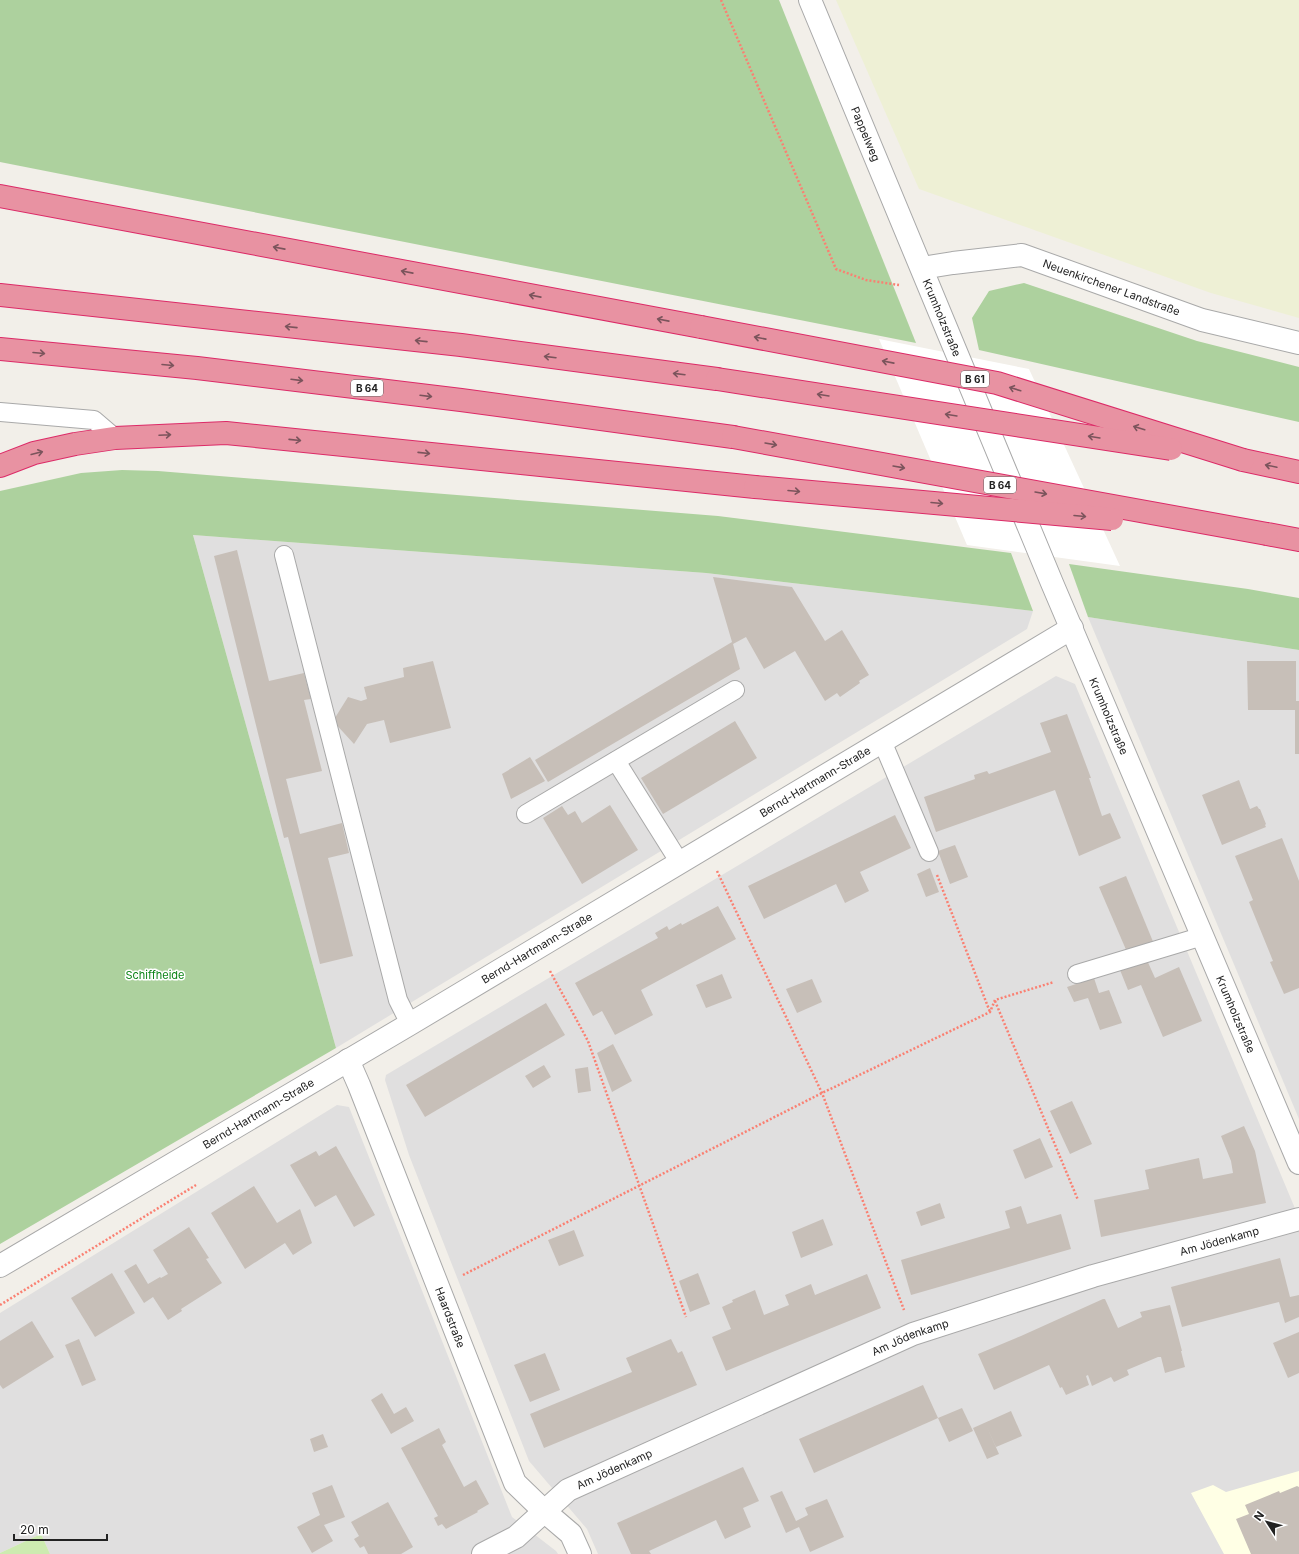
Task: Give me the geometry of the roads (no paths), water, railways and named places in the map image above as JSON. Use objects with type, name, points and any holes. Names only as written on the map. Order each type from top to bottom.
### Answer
[{"type":"highway","name":"B 61","points":[[0,196],[997,383],[1243,460]]},
{"type":"highway","points":[[0,296],[461,345],[717,379],[1243,460],[1299,472]]},
{"type":"highway","name":"B 64","points":[[0,349],[205,369],[469,401],[733,437],[1299,540]]},
{"type":"highway","name":"B 64","points":[[115,438],[226,433],[755,487],[1267,534]]},
{"type":"highway","points":[[0,466],[34,453],[75,444],[115,438]]},
{"type":"street","name":"Pappelweg","points":[[810,0],[922,268]]},
{"type":"street","name":"Neuenkirchener Landstraße","points":[[922,268],[953,262],[1022,255],[1202,320],[1299,343]]},
{"type":"street","name":"Krumholzstraße","points":[[922,268],[1072,628],[1299,1163]]},
{"type":"street","name":"Bernd-Hartmann-Straße","points":[[0,1266],[410,1024],[1072,628]]},
{"type":"street","name":"Haardstraße","points":[[348,1060],[515,1483],[571,1534],[580,1554]]},
{"type":"street","name":"Am Jödenkamp","points":[[483,1554],[516,1537],[568,1490],[913,1334],[1093,1276],[1299,1220]]},
{"type":"lane","points":[[0,412],[94,420],[115,438]]},
{"type":"lane","points":[[284,555],[398,1000],[410,1024]]},
{"type":"lane","points":[[526,814],[735,690]]},
{"type":"lane","points":[[882,742],[929,852]]},
{"type":"lane","points":[[616,761],[680,863]]},
{"type":"lane","points":[[1077,974],[1203,936]]},
{"type":"park label","name":"Schiffheide","points":[[155,975]]}]
